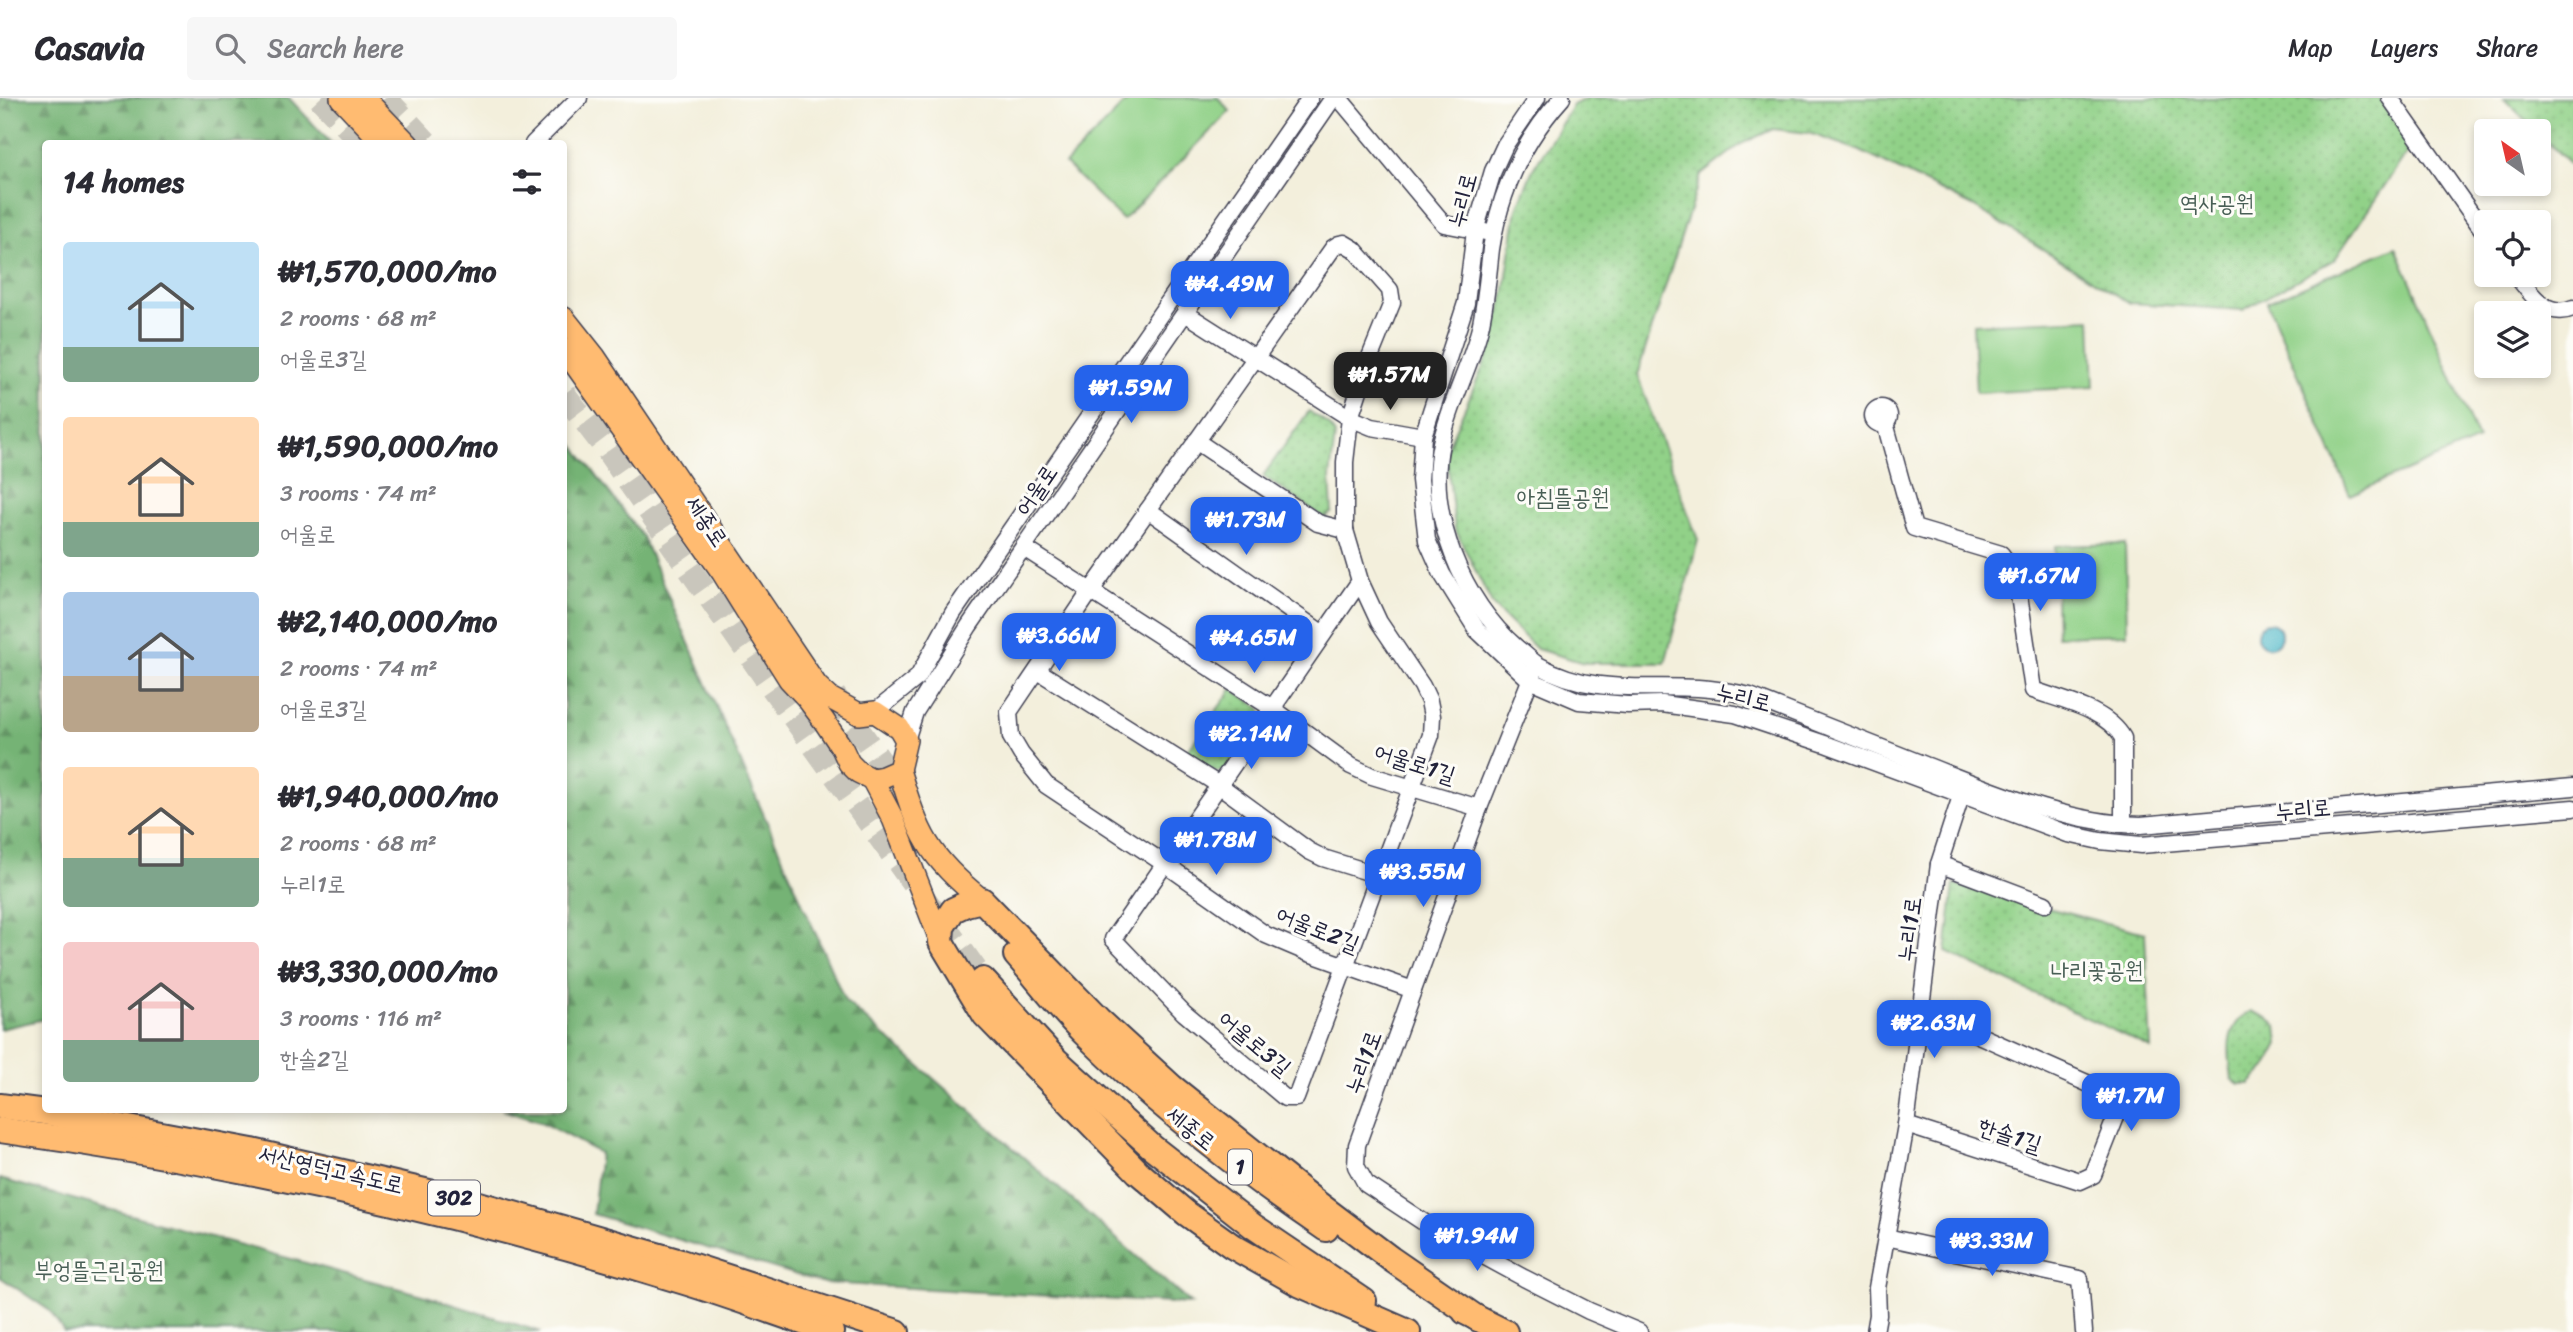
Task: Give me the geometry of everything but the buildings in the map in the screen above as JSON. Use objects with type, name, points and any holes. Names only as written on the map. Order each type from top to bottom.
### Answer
[{"type":"highway","points":[[1408,1332],[1301,1285],[1232,1246],[1186,1213],[1138,1171],[985,1015],[941,942],[942,927],[953,910],[982,900],[1098,1018],[1172,1087],[1317,1203],[1391,1259],[1478,1319]]},
{"type":"highway","name":"세종로","points":[[1014,952],[1084,1034],[1177,1118],[1276,1195],[1386,1269],[1505,1332]]},
{"type":"highway","name":"세종로","points":[[983,980],[1057,1061],[1152,1147],[1253,1226],[1366,1302],[1421,1332]]},
{"type":"highway","name":"서산영덕고속도로","points":[[0,1106],[42,1112]]},
{"type":"highway","name":"서산영덕고속도로","points":[[48,1113],[252,1151],[472,1202],[681,1262],[897,1332]]},
{"type":"highway","name":"서산영덕고속도로","points":[[0,1130],[253,1171],[473,1223],[681,1281],[831,1332]]},
{"type":"main road","points":[[341,98],[380,140]]},
{"type":"main road","points":[[364,98],[404,140]]},
{"type":"main road","name":"세종로","points":[[567,322],[595,356],[785,637],[804,670],[830,698],[898,727],[905,740]]},
{"type":"main road","name":"세종로","points":[[567,353],[722,572],[789,679],[806,697],[842,748],[849,763],[858,772],[872,779],[893,819],[941,942]]},
{"type":"main road","points":[[842,748],[845,734],[867,713]]},
{"type":"main road","points":[[905,740],[899,769],[922,837],[938,861],[982,900]]},
{"type":"main road","points":[[872,779],[899,769]]},
{"type":"street","points":[[537,140],[579,98]]},
{"type":"street","name":"어울로","points":[[867,713],[918,677],[953,613],[1310,98]]},
{"type":"street","name":"어울로","points":[[905,740],[915,712],[969,626],[1333,98]]},
{"type":"street","points":[[1339,98],[1444,224],[1494,233]]},
{"type":"street","name":"누리로","points":[[1537,98],[1529,107],[1493,171],[1475,231],[1466,303],[1423,436],[1421,498],[1427,540],[1457,601],[1476,630],[1530,680],[1579,701],[1628,705],[1662,704],[1735,714],[1964,788],[2106,824],[2141,825],[2573,787]]},
{"type":"street","name":"누리로","points":[[1562,98],[1542,120],[1507,183],[1494,233],[1480,329],[1453,398],[1440,446],[1440,501],[1450,550],[1480,608],[1505,638],[1537,664],[1585,684],[1628,689],[1696,688],[1750,696],[2068,834],[2099,841],[2141,845],[2573,808]]},
{"type":"street","points":[[2390,98],[2474,218]]},
{"type":"street","name":"어울로3길","points":[[1090,592],[1333,248],[1339,244],[1350,246],[1390,290],[1392,303],[1370,357],[1350,418],[1345,463],[1345,530],[1360,581],[1379,622],[1429,701],[1432,716],[1431,735],[1296,1098],[1285,1098],[1184,1013],[1113,939],[1360,581]]},
{"type":"street","points":[[2526,287],[2544,307],[2554,312],[2573,308]]},
{"type":"street","points":[[1185,313],[1350,418],[1372,427],[1423,436]]},
{"type":"street","points":[[1885,423],[1914,528],[2001,554],[2016,575],[2033,690],[2105,717],[2116,726],[2123,738],[2123,824]]},
{"type":"street","points":[[1196,441],[1318,523],[1345,530]]},
{"type":"street","points":[[1148,510],[1323,634]]},
{"type":"street","name":"어울로1길","points":[[1024,548],[1272,708],[1351,766],[1373,776],[1479,808]]},
{"type":"street","name":"어울로2길","points":[[1090,592],[1009,712],[1011,737],[1046,785],[1165,863],[1266,935],[1413,990]]},
{"type":"street","name":"누리1로","points":[[1537,664],[1479,808],[1357,1145],[1356,1166],[1366,1184],[1434,1229],[1589,1311],[1639,1332]]},
{"type":"street","points":[[1038,671],[1219,785],[1308,850],[1323,858],[1378,875]]},
{"type":"street","name":"누리1로","points":[[1875,1332],[1878,1315],[1877,1288],[1906,1125],[1939,864],[1964,788]]},
{"type":"street","points":[[1939,864],[2046,904]]},
{"type":"street","name":"한솔1길","points":[[1906,1125],[2080,1181],[2093,1175],[2123,1099],[1922,1010]]},
{"type":"street","points":[[1886,1237],[2080,1279],[2084,1332]]},
{"type":"green space","points":[[0,98],[289,98],[328,140],[42,140],[42,1020],[0,1029]]},
{"type":"green space","points":[[1130,98],[1218,98],[1230,111],[1123,220],[1065,164]]},
{"type":"green space","points":[[1587,98],[2379,98],[2412,145],[2335,259],[2243,310],[2130,303],[1973,206],[1858,150],[1809,133],[1773,129],[1741,144],[1701,175],[1637,375],[1698,540],[1665,663],[1584,663],[1537,649],[1493,606],[1455,529],[1446,451],[1489,353],[1504,295],[1517,208],[1533,169],[1573,105]]},
{"type":"green space","points":[[2503,98],[2573,98],[2573,167],[2552,146],[2552,119],[2524,119]]},
{"type":"green space","points":[[2396,247],[2478,440],[2350,495],[2267,302]]},
{"type":"green space","points":[[2091,319],[2094,387],[1976,393],[1973,324]]},
{"type":"green space","points":[[1309,411],[1330,426],[1335,435],[1330,478],[1332,512],[1324,518],[1263,476]]},
{"type":"green space","points":[[567,436],[642,536],[845,1001],[1191,1304],[824,1283],[593,1214],[600,1153],[543,1123],[512,1113],[567,1113]]},
{"type":"green space","points":[[2125,544],[2127,634],[2057,636],[2055,546]]},
{"type":"green space","points":[[1232,689],[1260,708],[1263,716],[1225,770],[1215,772],[1186,753]]},
{"type":"green space","name":"나리꽃공원","points":[[1954,884],[2145,933],[2151,1048],[1946,952]]},
{"type":"green space","points":[[2251,1011],[2266,1017],[2277,1026],[2279,1044],[2266,1068],[2250,1084],[2239,1084],[2232,1079],[2230,1040],[2236,1024]]},
{"type":"green space","name":"부엉뜰근린공원","points":[[0,1179],[423,1295],[541,1332],[64,1332],[50,1311],[0,1277]]},
{"type":"water","points":[[2269,623],[2280,630],[2281,635],[2274,646],[2269,647],[2258,640],[2257,635],[2264,624]]},
{"type":"tunnel","points":[[320,98],[359,140]]},
{"type":"tunnel","points":[[385,98],[424,140]]},
{"type":"tunnel","points":[[567,398],[604,446],[781,700],[983,980]]},
{"type":"tunnel","points":[[834,695],[901,791]]},
{"type":"park label","name":"역사공원","points":[[2217,203]]},
{"type":"park label","name":"아침뜰공원","points":[[1563,497]]}]
